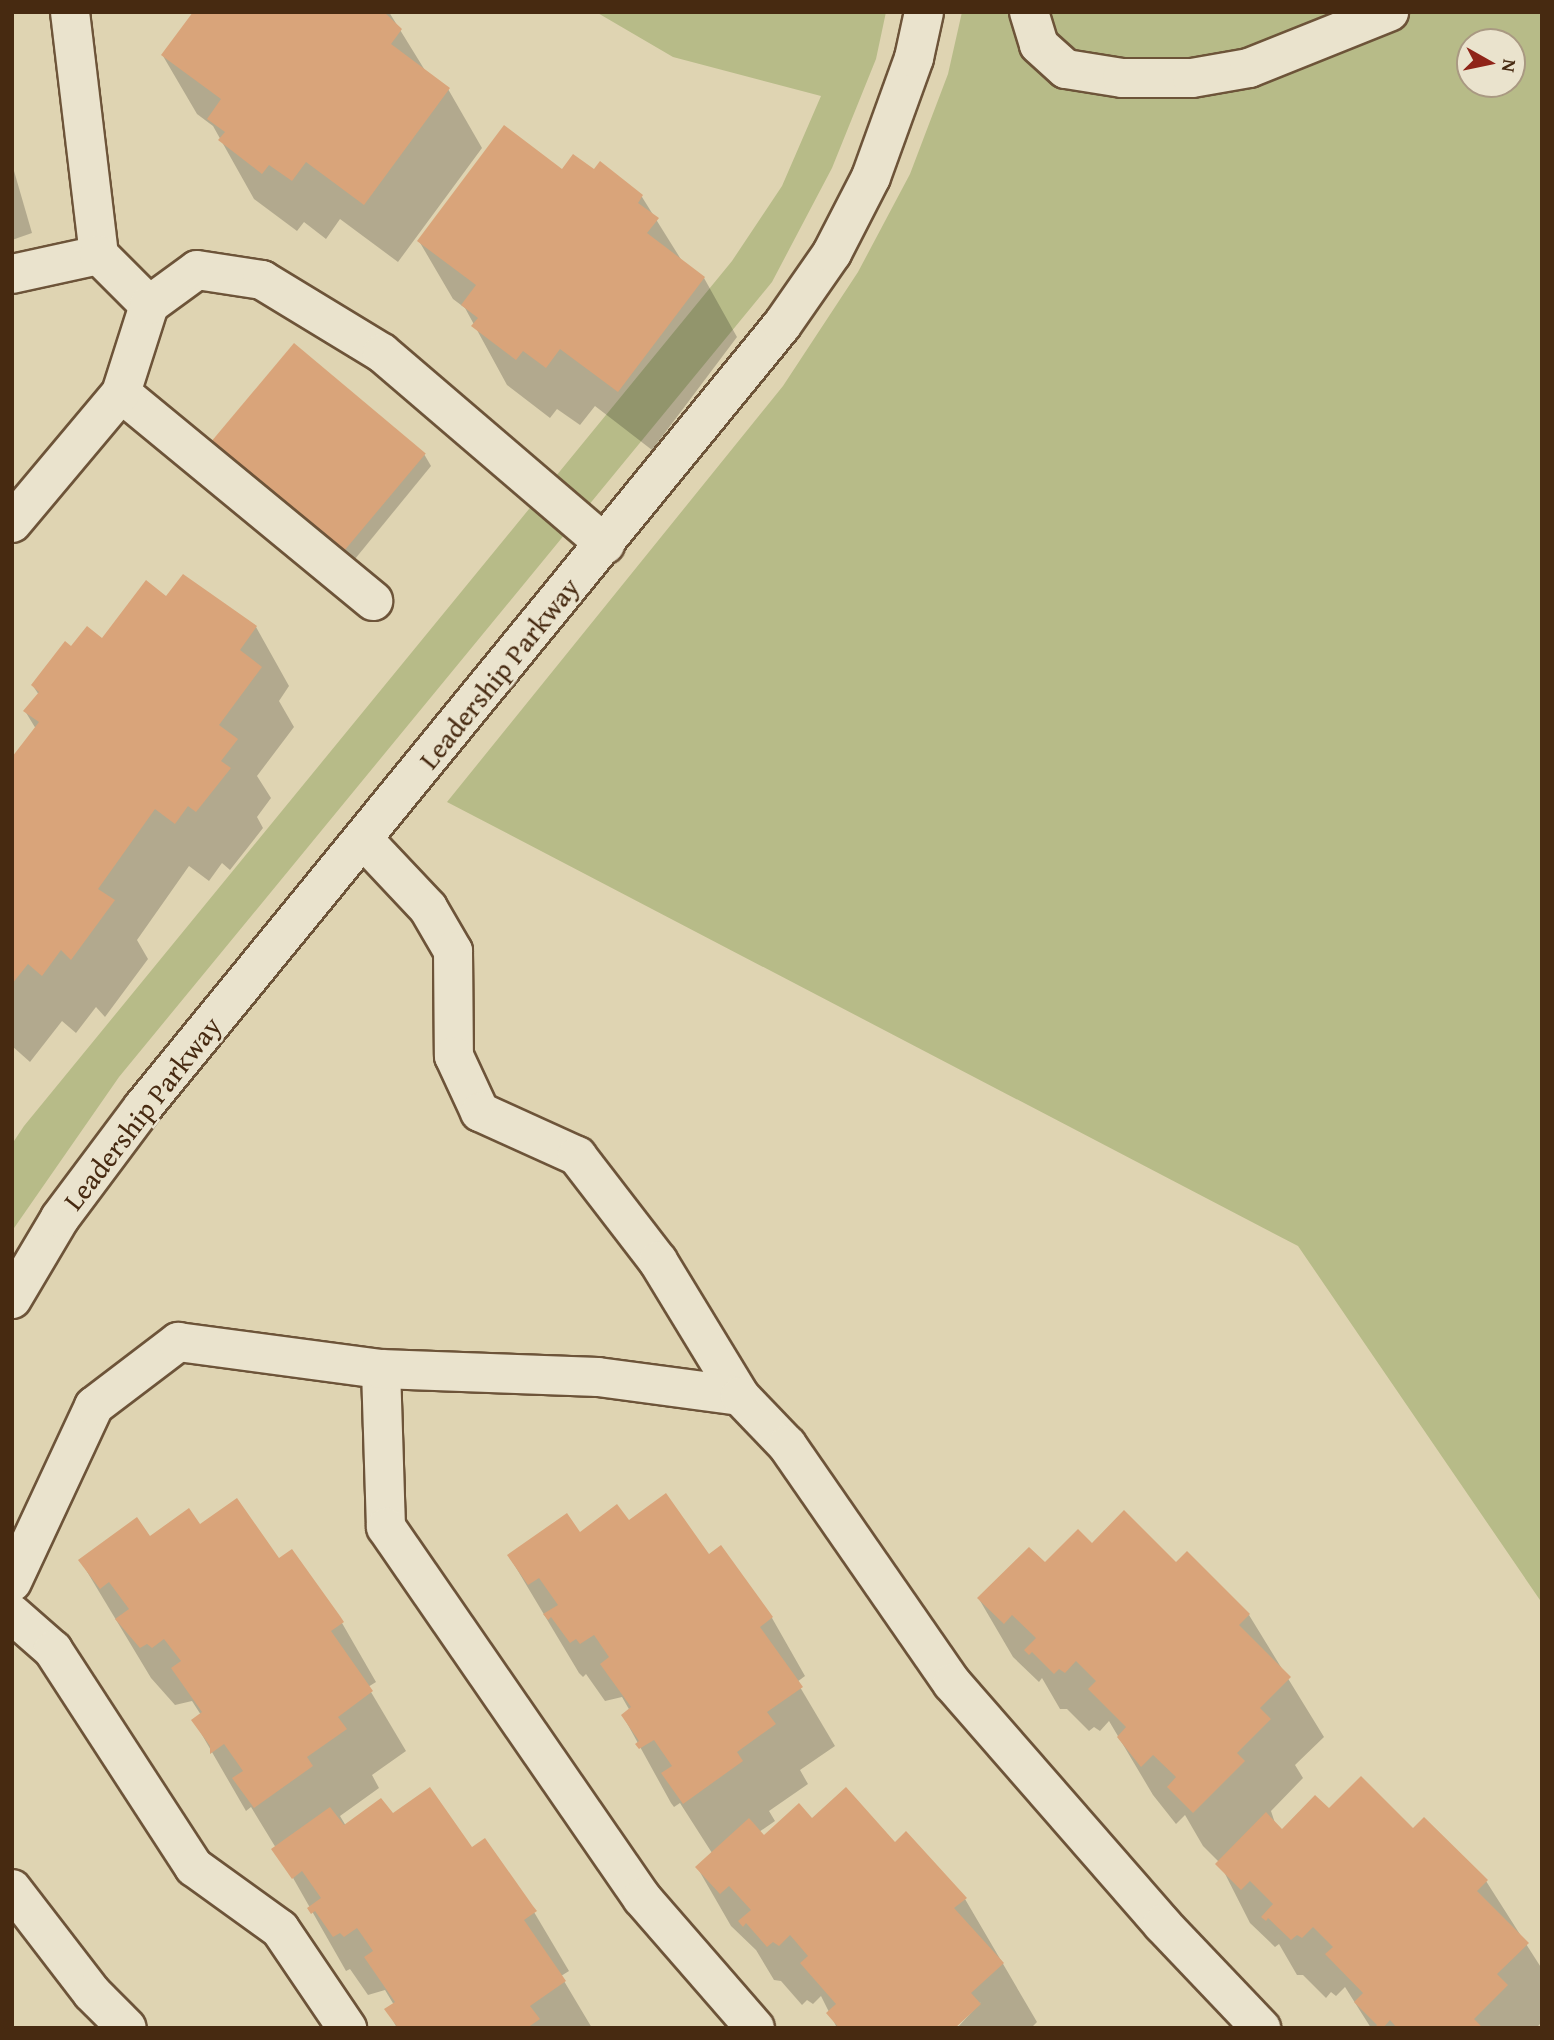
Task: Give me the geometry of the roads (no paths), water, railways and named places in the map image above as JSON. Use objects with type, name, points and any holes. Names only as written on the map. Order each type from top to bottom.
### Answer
[{"type":"street","points":[[71,12],[99,255],[149,305]]},
{"type":"street","name":"Leadership Parkway","points":[[12,1299],[60,1218],[143,1107],[782,325],[832,253],[890,127],[914,58],[924,12]]},
{"type":"street","points":[[1029,12],[1039,45],[1066,69],[1122,78],[1192,78],[1249,68],[1389,12]]},
{"type":"street","points":[[12,274],[99,255]]},
{"type":"street","points":[[12,523],[121,393],[149,305],[197,270],[262,280],[382,353],[605,544]]},
{"type":"street","points":[[121,393],[373,601]]},
{"type":"street","points":[[363,839],[428,908],[453,951],[454,1056],[480,1112],[577,1156],[658,1261],[740,1396],[787,1445],[952,1683],[1161,1924],[1261,2028]]},
{"type":"street","points":[[12,1582],[94,1406],[178,1342],[381,1369],[598,1377],[740,1396]]},
{"type":"street","points":[[381,1369],[386,1527],[642,1898],[755,2028]]},
{"type":"street","points":[[12,1615],[53,1650],[194,1867],[280,1929],[347,2028]]},
{"type":"street","points":[[12,1889],[92,1993],[127,2028]]}]
